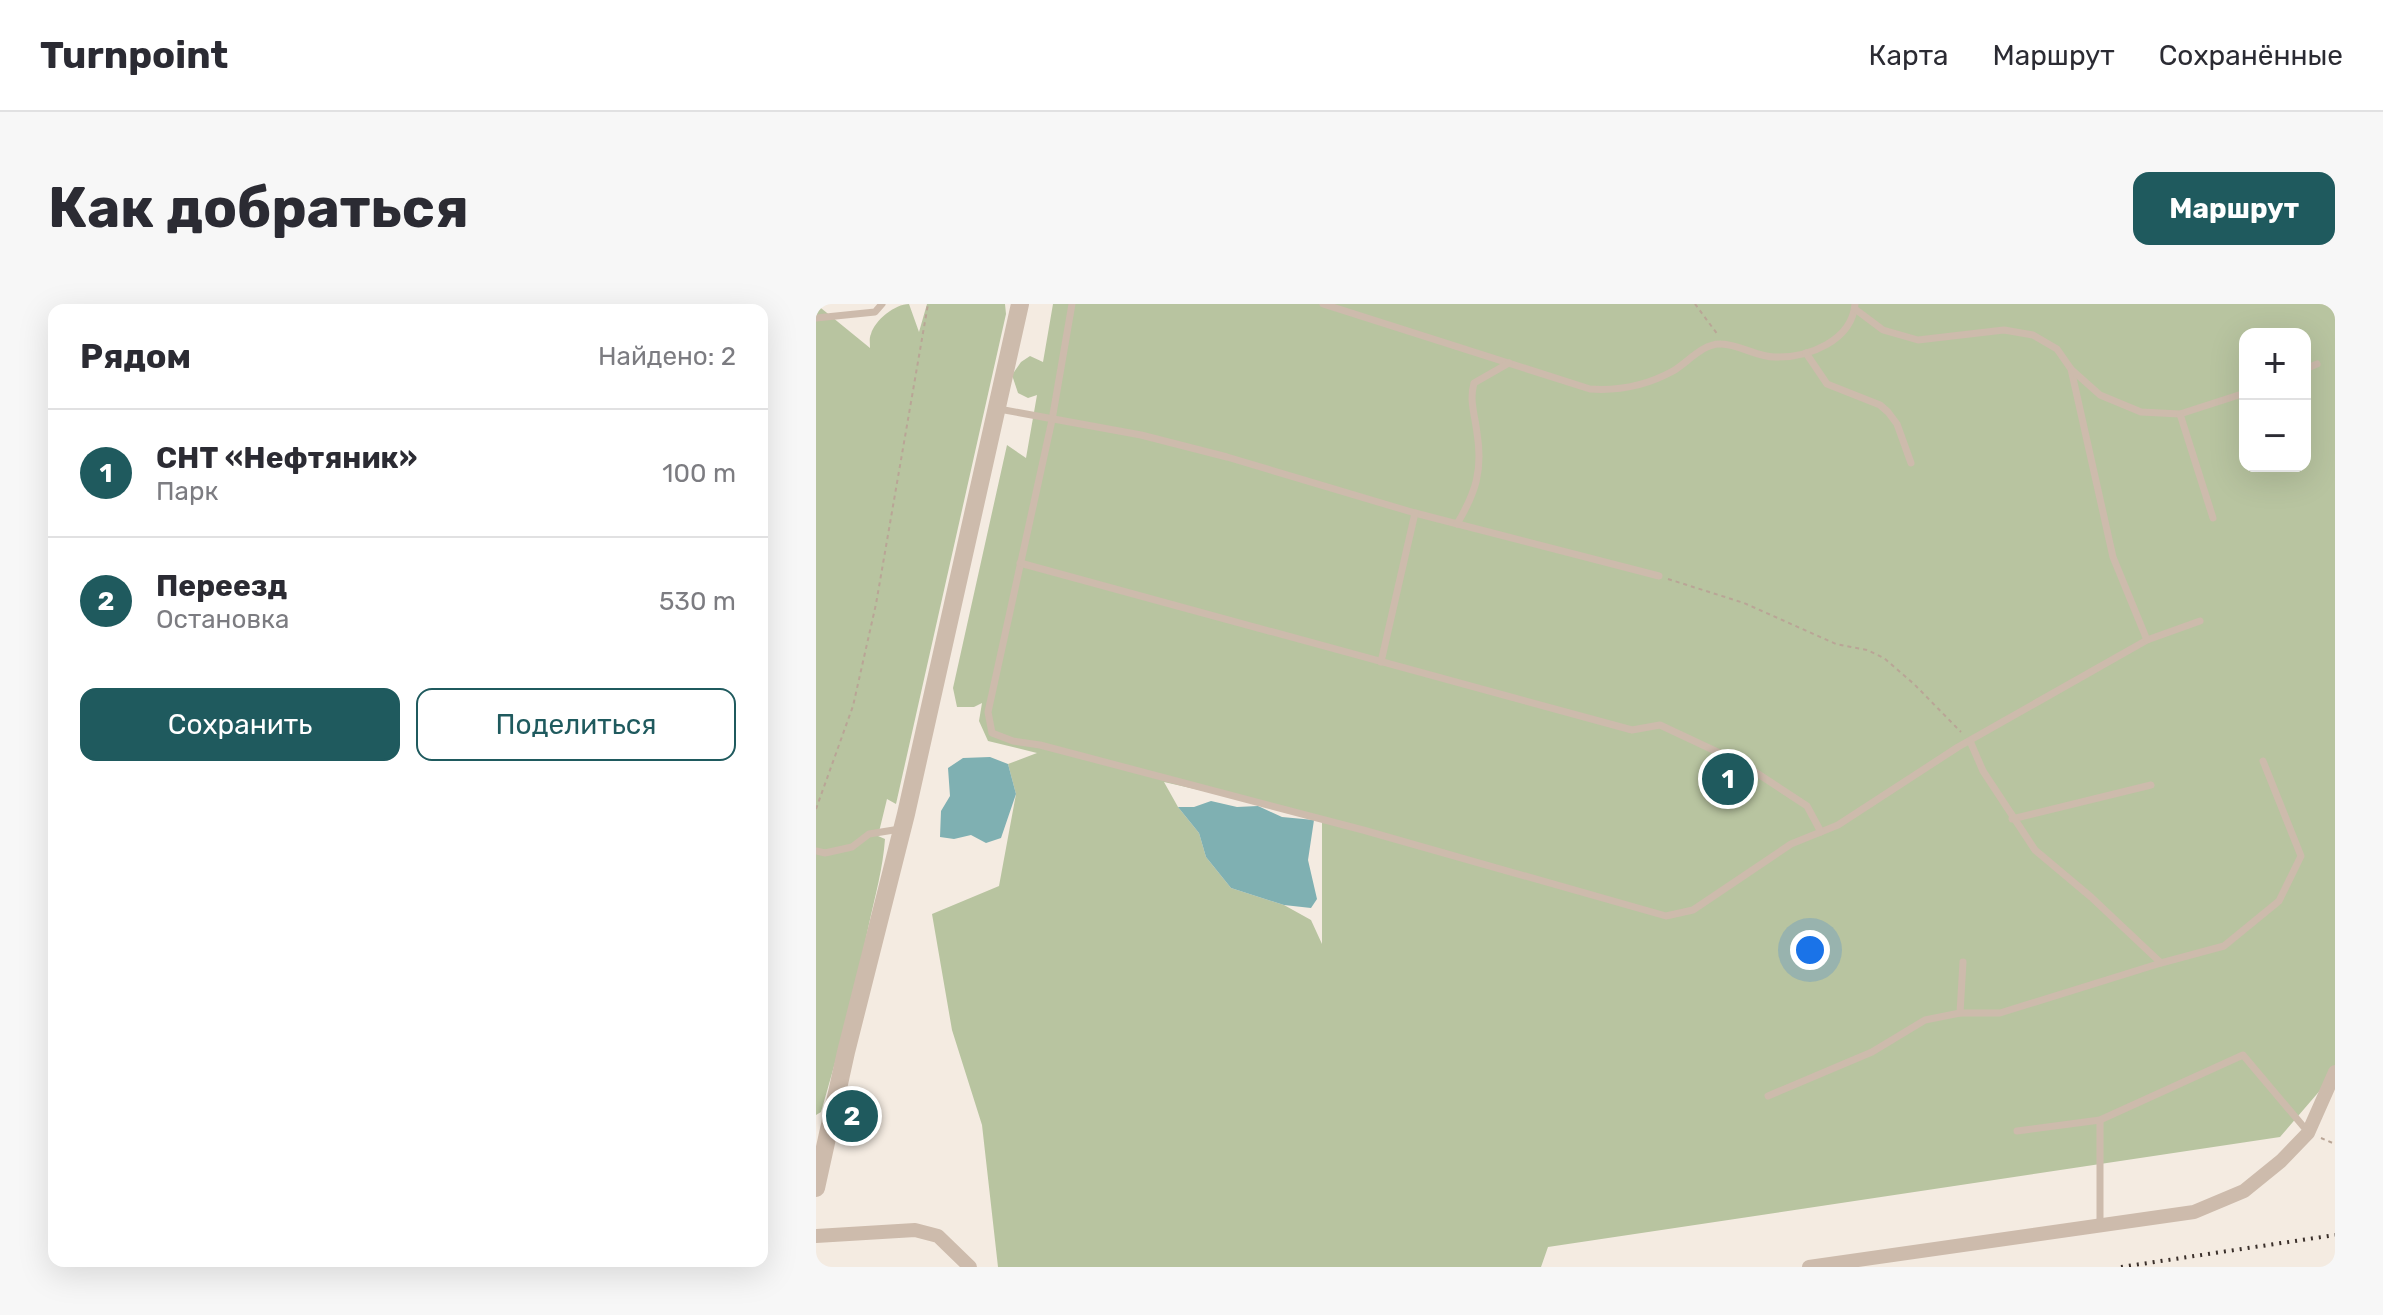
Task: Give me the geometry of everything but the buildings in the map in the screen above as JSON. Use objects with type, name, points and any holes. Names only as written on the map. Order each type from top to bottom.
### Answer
[{"type":"street","points":[[816,1188],[846,1052],[902,829],[1020,304]]},
{"type":"street","points":[[1809,1267],[2194,1212],[2244,1191],[2281,1161],[2308,1133],[2335,1072]]},
{"type":"street","points":[[816,1236],[915,1230],[938,1236],[970,1267]]},
{"type":"lane","points":[[816,318],[875,312],[882,304]]},
{"type":"lane","points":[[1072,304],[1052,420],[988,712],[992,733],[1013,741],[1040,745],[1363,830],[1666,916],[1693,910],[1791,844],[1838,825],[1970,741],[2147,640],[2200,621]]},
{"type":"lane","points":[[1323,304],[1590,389],[1616,391],[1659,377],[1705,348],[1720,343],[1775,357],[1806,353],[1833,342],[1846,328],[1855,307],[1883,330],[1918,340],[2004,330],[2033,335],[2057,349],[2071,369],[2100,395],[2141,412],[2180,414],[2239,395]]},
{"type":"lane","points":[[1806,353],[1827,384],[1880,405],[1888,412],[1897,424],[1911,463]]},
{"type":"lane","points":[[1457,524],[1470,502],[1481,468],[1470,397],[1474,383],[1509,363]]},
{"type":"lane","points":[[2311,366],[2317,364]]},
{"type":"lane","points":[[2071,369],[2113,557],[2147,640]]},
{"type":"lane","points":[[996,409],[1141,435],[1415,513],[1659,576]]},
{"type":"lane","points":[[2180,414],[2213,518]]},
{"type":"lane","points":[[1381,662],[1415,513]]},
{"type":"lane","points":[[1020,563],[1632,730],[1660,725],[1743,764],[1807,806],[1821,832]]},
{"type":"lane","points":[[1970,741],[1983,771],[2035,850],[2161,963]]},
{"type":"lane","points":[[1768,1096],[1872,1052],[1925,1020],[1960,1013],[2000,1013],[2224,946],[2279,901],[2301,856],[2263,761]]},
{"type":"lane","points":[[2012,819],[2151,785]]},
{"type":"lane","points":[[816,851],[825,853],[852,847],[869,834],[902,829]]},
{"type":"lane","points":[[1960,1013],[1963,962]]},
{"type":"lane","points":[[2017,1131],[2100,1120],[2243,1055],[2308,1133]]},
{"type":"lane","points":[[2100,1120],[2100,1225]]},
{"type":"path","points":[[816,809],[853,706],[870,632],[928,304]]},
{"type":"path","points":[[1695,304],[1716,331],[1720,343]]},
{"type":"path","points":[[1659,576],[1719,594],[1796,624],[1836,644],[1867,650],[1884,658],[1923,692],[1970,741]]},
{"type":"path","points":[[2308,1133],[2335,1144]]},
{"type":"green space","points":[[816,304],[870,348],[870,336],[877,323],[892,310],[904,305],[909,304],[919,332],[927,304],[1005,304],[1006,314],[896,804],[887,799],[878,836],[885,839],[882,861],[859,971],[821,1112],[816,1115]]},
{"type":"green space","points":[[1053,304],[2335,304],[2335,1073],[2280,1137],[1548,1247],[1541,1267],[998,1267],[982,1125],[952,1030],[932,914],[999,886],[1016,794],[1008,764],[1037,753],[988,741],[979,721],[982,703],[974,707],[957,707],[953,688],[1007,445],[1026,458],[1037,395],[1028,398],[1018,393],[1012,375],[1021,362],[1030,356],[1043,362]],"holes":[[[1164,782],[1322,818],[1322,944],[1311,920],[1284,905],[1231,888],[1206,857],[1199,833],[1178,807]]]},
{"type":"water","points":[[990,757],[1008,764],[1016,794],[1001,838],[986,843],[971,835],[954,839],[940,837],[941,811],[950,796],[948,768],[963,758]]},
{"type":"water","points":[[1211,801],[1237,807],[1258,806],[1282,817],[1314,820],[1308,860],[1317,899],[1311,908],[1284,905],[1231,888],[1206,857],[1199,833],[1178,807],[1194,807]]},
{"type":"railway","points":[[2121,1267],[2335,1235]]},
{"type":"place","name":"СНТ «Нефтяник»","points":[[1728,779]]},
{"type":"place","name":"Переезд","points":[[852,1116]]}]
